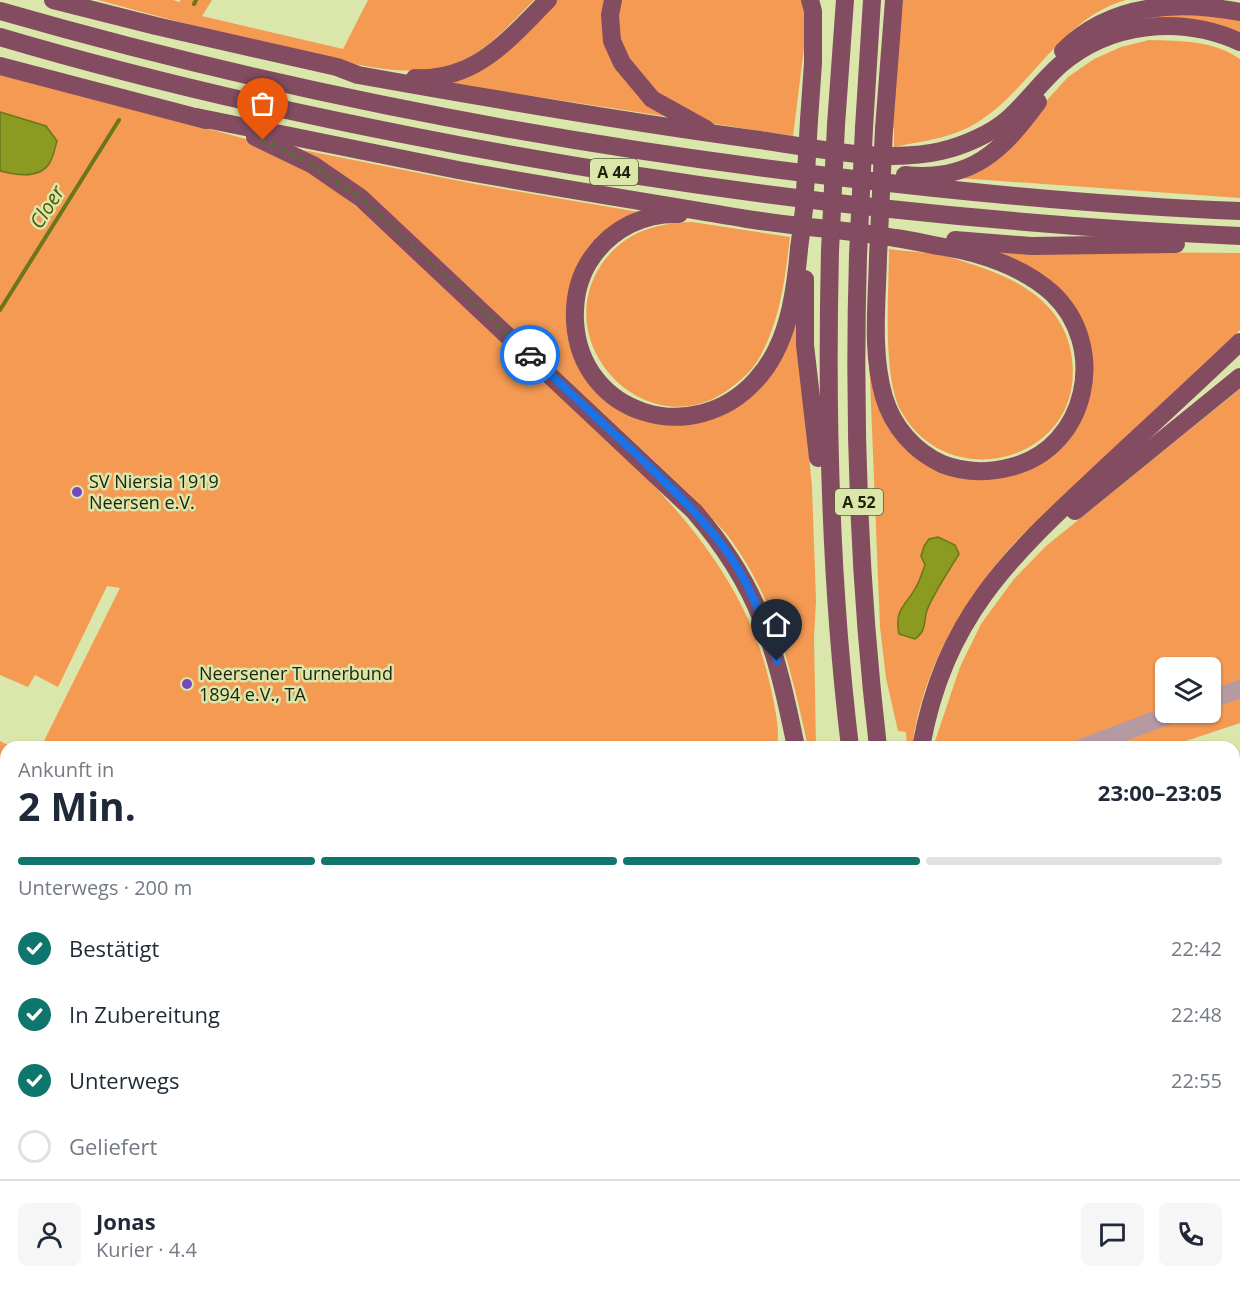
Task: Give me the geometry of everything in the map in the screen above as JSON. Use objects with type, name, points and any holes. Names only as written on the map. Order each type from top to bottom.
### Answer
[{"type":"highway","points":[[53,0],[167,29],[337,67],[358,75],[508,103],[716,134],[905,157],[944,150],[994,129],[1072,56],[1115,34],[1148,27],[1175,25],[1215,32],[1240,42]]},
{"type":"highway","points":[[337,67],[422,78],[458,73],[476,66],[492,55],[548,0]]},
{"type":"highway","points":[[613,0],[610,15],[612,41],[622,63],[638,84],[652,99],[716,134]]},
{"type":"highway","points":[[810,0],[813,10],[813,63]]},
{"type":"highway","points":[[821,0],[813,63],[802,249],[805,345],[820,492],[832,529]]},
{"type":"highway","name":"A 52","points":[[845,0],[830,251],[828,418],[837,609],[849,741]]},
{"type":"highway","name":"A 52","points":[[872,0],[858,256],[856,365],[859,503],[866,622],[877,741]]},
{"type":"highway","points":[[196,117],[477,173],[743,218],[899,238],[963,250],[1012,267],[1039,283],[1062,304],[1075,324],[1086,366],[1085,385],[1080,404],[1072,420],[1052,445],[1038,456],[1020,465],[999,471],[980,472],[951,467],[935,460],[910,442],[901,432],[888,409],[880,377],[877,327],[878,257],[884,129],[894,0]]},
{"type":"highway","points":[[976,137],[1014,104],[1066,48],[1117,13],[1149,3],[1186,0],[1217,4],[1240,12]]},
{"type":"highway","name":"A 44","points":[[0,11],[212,68],[396,108],[639,151],[753,168],[1035,198],[1240,211]]},
{"type":"highway","points":[[840,178],[887,173],[928,175],[958,170],[976,164],[1015,134],[1045,93],[1065,72],[1089,55],[1118,42],[1149,35],[1188,34],[1213,39],[1240,51]]},
{"type":"highway","name":"A 44","points":[[0,37],[171,83],[297,112],[454,145],[629,175],[897,210],[1064,225],[1240,236]]},
{"type":"highway","points":[[0,66],[235,129],[287,151],[313,165],[361,198],[694,511],[731,557],[757,604],[777,661],[795,741]]},
{"type":"highway","points":[[743,218],[680,214],[653,216],[620,229],[591,259],[584,272],[576,299],[578,342],[582,355],[597,379],[618,399],[632,408],[649,414],[683,418],[716,410],[745,391],[769,364],[779,344],[793,296],[802,249]]},
{"type":"highway","points":[[899,238],[914,236],[1031,246],[1150,244],[1240,246]]},
{"type":"highway","points":[[922,741],[931,702],[948,655],[961,629],[990,585],[1026,542],[1240,342]]},
{"type":"highway","points":[[990,585],[1020,563],[1072,514],[1240,377]]},
{"type":"street","points":[[1221,696],[1240,689]]},
{"type":"street","points":[[1100,741],[1155,720]]},
{"type":"shaded area","points":[[98,0],[173,0],[179,2],[181,0],[212,0],[202,16],[343,49],[368,0],[534,0],[494,40],[458,63],[427,70],[409,71],[356,64],[305,53]]},
{"type":"shaded area","points":[[556,0],[810,0],[793,136],[447,83]]},
{"type":"shaded area","points":[[903,0],[1126,0],[1103,9],[1083,22],[1015,91],[978,122],[948,135],[894,147],[894,129],[888,126]]},
{"type":"shaded area","points":[[1144,10],[1240,18],[1240,34],[1191,20],[1148,18]]},
{"type":"shaded area","points":[[1149,40],[1184,41],[1208,45],[1240,59],[1240,198],[958,178],[1026,129],[1068,77],[1094,59],[1121,47]]},
{"type":"shaded area","points":[[0,73],[246,139],[298,166],[336,190],[372,219],[644,475],[709,552],[736,595],[757,640],[771,689],[777,741],[44,741],[120,588],[107,586],[58,687],[35,675],[28,687],[0,675],[0,171],[24,175],[46,126],[0,112]]},
{"type":"shaded area","points":[[0,112],[46,126],[57,141],[52,159],[45,169],[26,175],[0,171]]},
{"type":"shaded area","points":[[303,150],[475,184],[645,213],[630,218],[570,296],[592,383],[670,425],[695,424],[723,415],[751,396],[795,308],[812,487],[816,600],[814,637],[816,741],[807,741],[788,664],[770,610],[744,560],[728,536],[697,501],[442,262]]},
{"type":"shaded area","points":[[692,222],[790,237],[786,269],[772,331],[751,369],[725,392],[695,405],[665,406],[637,396],[613,378],[596,354],[587,326],[588,295],[601,265],[619,245],[652,228]]},
{"type":"shaded area","points":[[889,249],[929,253],[973,264],[1013,281],[1047,305],[1059,321],[1068,339],[1072,359],[1070,394],[1058,422],[1036,443],[1009,455],[980,459],[950,454],[923,438],[901,411],[895,396],[889,356]]},
{"type":"shaded area","points":[[988,251],[1240,253],[1240,330],[1020,537],[1000,560],[981,584],[950,634],[926,688],[913,741],[907,741],[906,732],[898,731],[886,678],[880,627],[869,355],[897,437],[1000,477],[1084,409],[1080,324]],"holes":[[[958,554],[931,601],[922,631],[915,639],[900,611],[917,586],[925,565]]]},
{"type":"shaded area","points":[[1240,389],[1240,723],[1186,741],[935,741],[960,667],[981,624],[1014,579],[1046,546]]},
{"type":"shaded area","points":[[938,537],[955,545],[959,554],[931,601],[922,631],[915,639],[899,634],[899,613],[917,585],[925,565],[921,556],[924,546],[929,539]]},
{"type":"waterway","name":"Cloer","points":[[194,4],[196,0]]},
{"type":"waterway","name":"Cloer","points":[[0,310],[119,120]]},
{"type":"way so far","points":[[263,140],[313,165],[361,198],[530,355]]},
{"type":"place","name":"SV Niersia 1919 Neersen e.V.","points":[[77,492]]},
{"type":"place","name":"Neersener Turnerbund 1894 e.V., TA","points":[[187,684]]},
{"type":"route","points":[[530,355],[674,490],[713,533],[745,580],[757,604],[777,661]]}]
